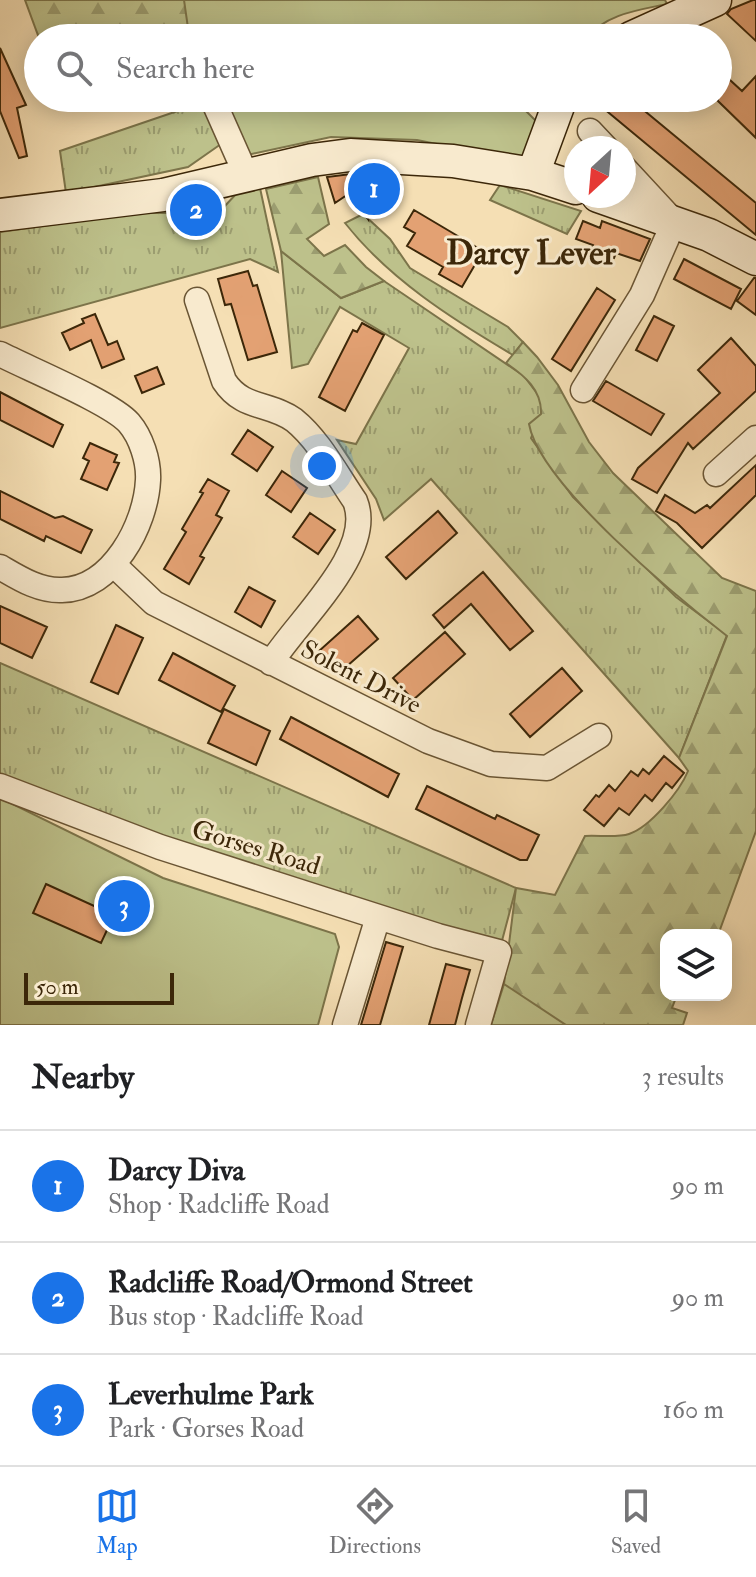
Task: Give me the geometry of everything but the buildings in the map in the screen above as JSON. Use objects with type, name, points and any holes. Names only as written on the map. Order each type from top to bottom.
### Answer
[{"type":"main road","points":[[662,24],[715,0]]},
{"type":"main road","points":[[533,174],[556,112]]},
{"type":"main road","points":[[0,215],[163,195],[312,160],[350,155],[453,161],[533,174],[564,184]]},
{"type":"main road","points":[[633,208],[709,235],[756,259]]},
{"type":"street","points":[[219,112],[252,175]]},
{"type":"street","points":[[583,390],[642,295],[674,222],[636,181]]},
{"type":"street","points":[[197,300],[229,389],[243,401],[280,411],[297,423],[311,438],[359,511],[353,545],[339,573],[271,663]]},
{"type":"street","points":[[0,354],[110,409],[128,422],[143,448],[149,478],[142,514],[114,565],[90,584],[62,590],[32,585],[0,567]]},
{"type":"street","points":[[716,474],[756,438]]},
{"type":"street","name":"Solent Drive","points":[[114,565],[154,603],[428,741],[491,764],[547,768],[599,736]]},
{"type":"street","name":"Gorses Road","points":[[0,786],[160,847],[499,952],[478,1025]]},
{"type":"street","points":[[345,1025],[378,917]]},
{"type":"green space","points":[[25,0],[433,0],[281,24],[34,24]]},
{"type":"green space","points":[[184,0],[665,0],[667,4],[634,11],[602,24],[187,24]]},
{"type":"green space","points":[[175,112],[205,112],[221,144],[188,167],[66,193],[60,151]]},
{"type":"green space","points":[[227,112],[527,112],[536,121],[521,161],[417,140],[331,137],[247,155]]},
{"type":"green space","points":[[318,177],[329,224],[307,239],[324,256],[345,245],[384,281],[341,298],[281,251],[266,189]]},
{"type":"green space","points":[[500,185],[581,211],[567,234],[490,200]]},
{"type":"green space","points":[[260,188],[278,272],[250,259],[0,328],[0,232],[135,213],[184,213],[223,208],[238,192]]},
{"type":"green space","points":[[363,214],[390,239],[410,268],[508,327],[523,342],[513,355],[445,312],[381,262],[345,223]]},
{"type":"green space","points":[[281,251],[341,298],[384,281],[524,376],[542,400],[541,414],[531,438],[573,497],[676,597],[727,635],[679,758],[431,479],[384,520],[376,499],[337,440],[356,444],[409,348],[340,307],[308,364],[292,368]]},
{"type":"green space","points":[[523,342],[558,385],[589,442],[613,473],[722,578],[756,591],[756,831],[720,929],[660,929],[660,1001],[675,1001],[672,1008],[687,1013],[683,1025],[491,1025],[504,984],[516,888],[555,895],[585,836],[629,834],[646,824],[671,798],[688,771],[679,758],[727,636],[645,568],[557,477],[538,448],[529,424],[541,414],[539,398],[526,379],[506,363]]},
{"type":"green space","points":[[0,663],[516,888],[499,952],[0,785]]},
{"type":"green space","points":[[0,798],[163,878],[335,934],[339,947],[318,1025],[0,1025]]},
{"type":"green space","points":[[504,984],[566,1025],[491,1025]]},
{"type":"place","name":"Darcy Diva","points":[[374,189]]},
{"type":"place","name":"Radcliffe Road/Ormond Street","points":[[196,210]]},
{"type":"place","name":"Leverhulme Park","points":[[124,906]]},
{"type":"district","name":"Darcy Lever","points":[[531,253]]}]
